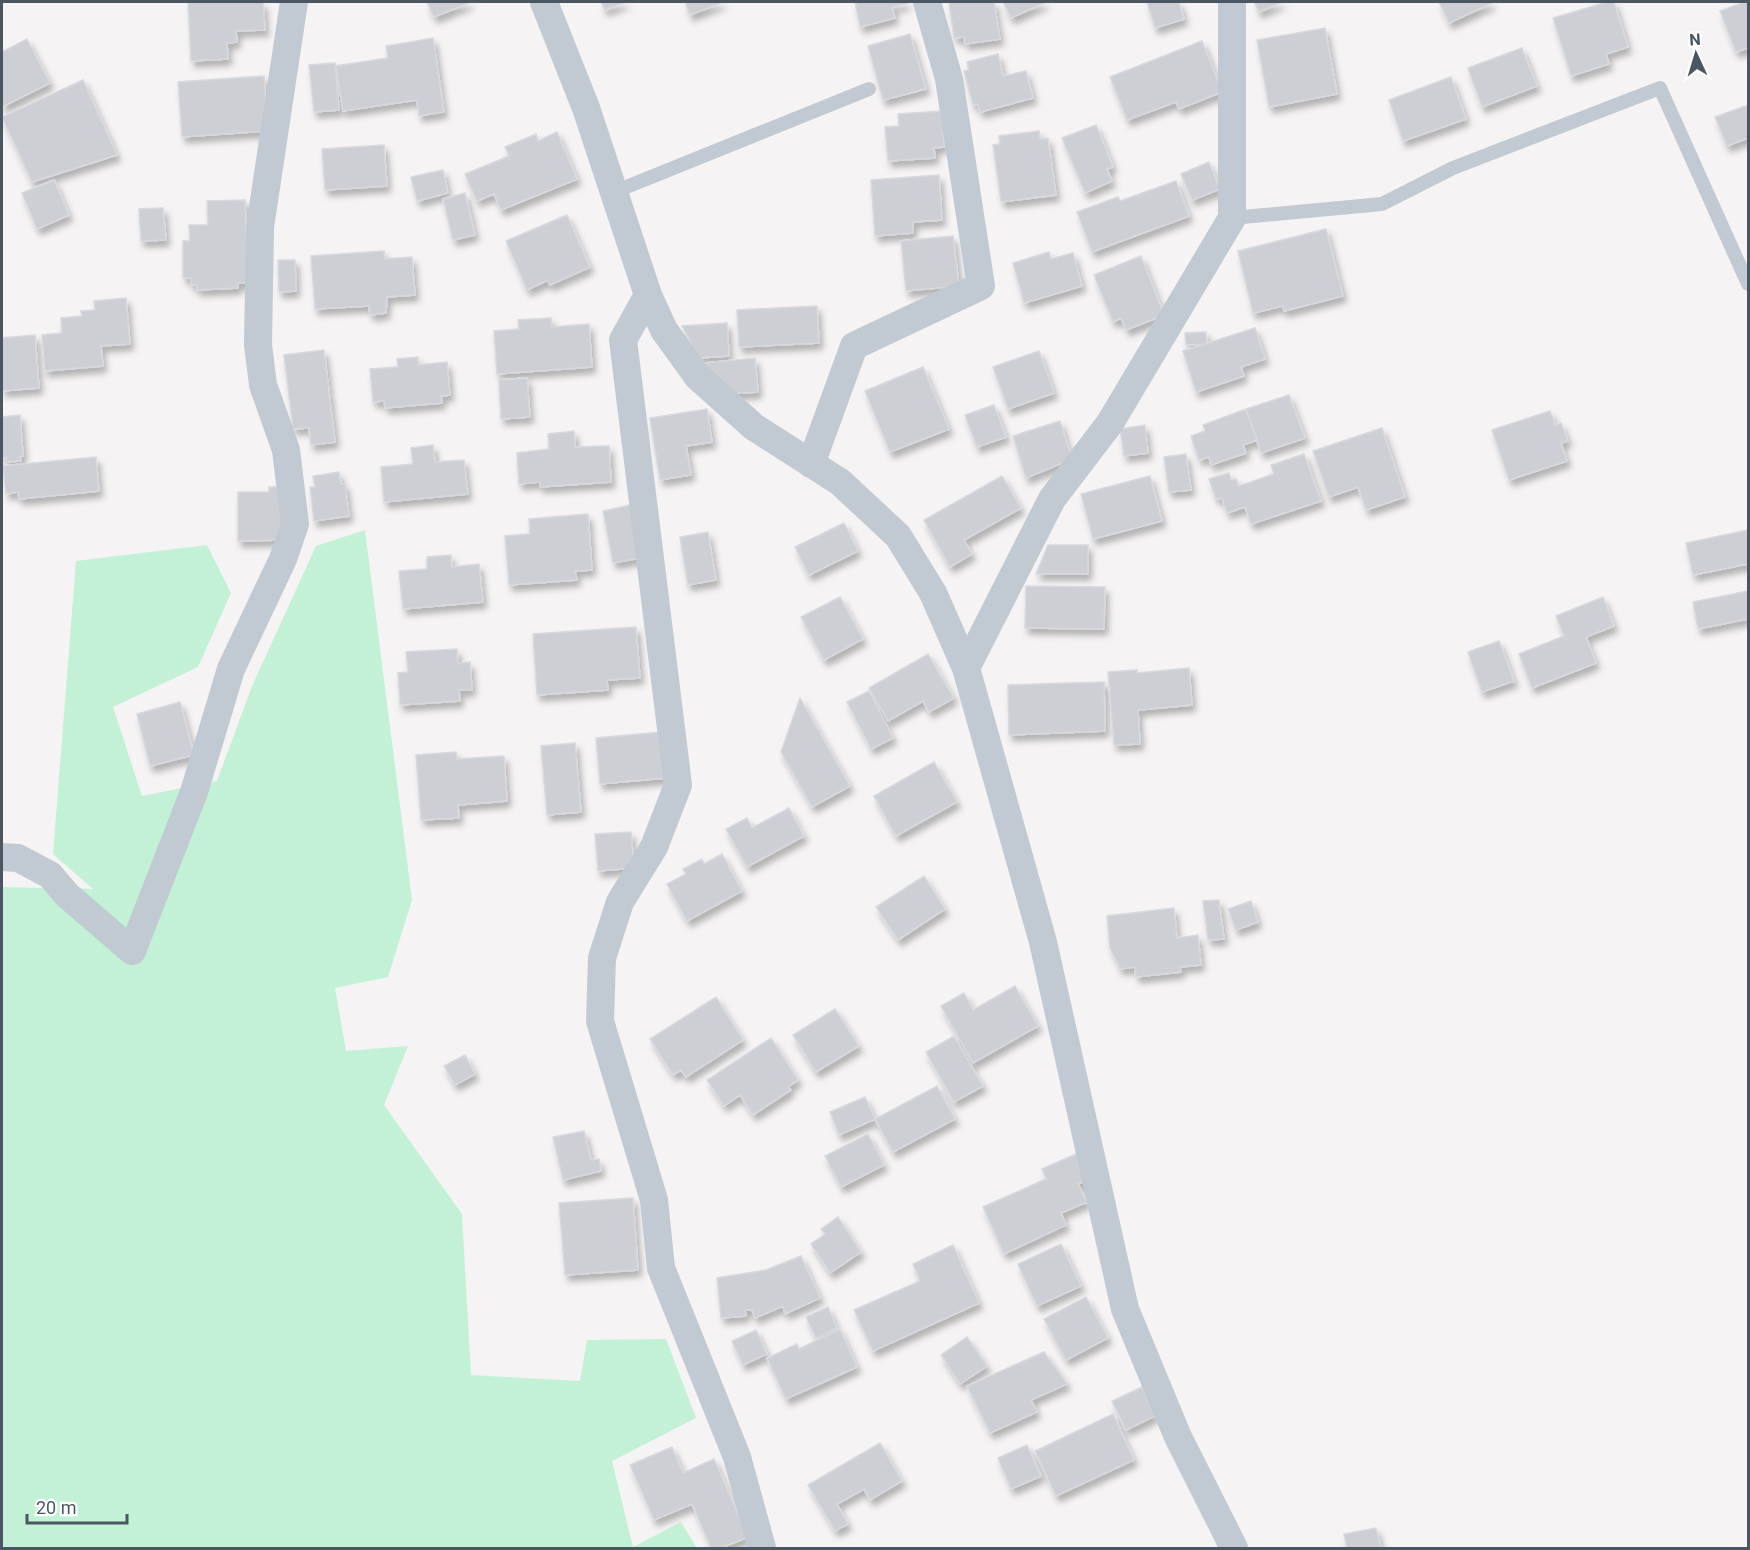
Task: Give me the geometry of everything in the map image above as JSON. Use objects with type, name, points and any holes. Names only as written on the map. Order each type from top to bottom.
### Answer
[{"type":"street","points":[[2,857],[18,858],[50,875],[67,895],[132,951],[194,792],[231,669],[284,559],[295,524],[286,450],[263,386],[258,345],[260,239],[294,2]]},
{"type":"street","points":[[544,2],[586,108],[648,295],[664,330],[698,377],[754,427],[840,482],[898,536],[933,593],[966,668],[1043,942],[1125,1309],[1178,1437],[1234,1548]]},
{"type":"street","points":[[811,464],[854,346],[981,286],[949,79],[927,2]]},
{"type":"street","points":[[966,668],[1052,499],[1110,423],[1232,218],[1232,2]]},
{"type":"street","points":[[648,295],[623,340],[678,785],[654,847],[620,902],[602,957],[600,1020],[654,1200],[661,1268],[737,1457],[762,1548]]},
{"type":"lane","points":[[1232,218],[1382,204],[1454,168],[1660,88],[1749,284]]},
{"type":"lane","points":[[614,192],[869,89]]},
{"type":"green space","points":[[365,530],[412,900],[388,977],[335,988],[346,1051],[408,1046],[384,1105],[462,1214],[471,1375],[580,1381],[587,1340],[666,1339],[696,1418],[612,1461],[633,1547],[681,1522],[697,1548],[2,1548],[2,887],[93,889],[53,854],[76,561],[207,545],[231,593],[198,667],[113,707],[142,796],[217,781],[252,686],[316,546]]},
{"type":"building","points":[[188,2],[263,2],[265,30],[236,31],[237,42],[227,43],[228,59],[191,61]]},
{"type":"building","points":[[427,2],[471,2],[434,17]]},
{"type":"building","points":[[601,2],[626,2],[605,10]]},
{"type":"building","points":[[685,2],[723,2],[690,15]]},
{"type":"building","points":[[855,2],[907,2],[907,4],[892,7],[895,18],[860,27]]},
{"type":"building","points":[[949,2],[994,2],[1000,39],[965,44],[964,37],[954,38]]},
{"type":"building","points":[[1003,2],[1046,2],[1011,18]]},
{"type":"building","points":[[1147,2],[1179,2],[1184,19],[1155,28]]},
{"type":"building","points":[[1254,2],[1282,2],[1259,12]]},
{"type":"building","points":[[1439,2],[1492,2],[1492,3],[1449,23]]},
{"type":"building","points":[[1614,2],[1628,47],[1606,54],[1609,64],[1571,76],[1553,18]]},
{"type":"building","points":[[1748,2],[1748,48],[1736,52],[1720,11]]},
{"type":"building","points":[[1325,28],[1337,94],[1269,107],[1257,40]]},
{"type":"building","points":[[910,34],[926,89],[883,100],[868,46]]},
{"type":"building","points":[[433,38],[444,112],[419,116],[417,100],[343,111],[336,66],[388,58],[386,46]]},
{"type":"building","points":[[27,39],[50,83],[2,107],[2,52]]},
{"type":"building","points":[[1202,41],[1222,92],[1179,109],[1176,102],[1127,120],[1110,77]]},
{"type":"building","points":[[1522,48],[1537,86],[1482,107],[1468,68]]},
{"type":"building","points":[[998,54],[1003,76],[1026,71],[1033,98],[980,112],[978,104],[973,105],[964,71],[969,70],[967,62]]},
{"type":"building","points":[[335,63],[339,110],[314,112],[309,65]]},
{"type":"building","points":[[264,76],[268,131],[182,137],[178,82]]},
{"type":"building","points":[[1451,77],[1466,119],[1403,141],[1389,100]]},
{"type":"building","points":[[83,80],[117,155],[32,182],[2,117]]},
{"type":"building","points":[[1748,105],[1748,138],[1727,146],[1715,117]]},
{"type":"building","points":[[942,111],[944,147],[934,148],[935,158],[888,161],[885,127],[899,126],[898,114]]},
{"type":"building","points":[[1096,125],[1113,167],[1107,169],[1112,181],[1085,193],[1062,138]]},
{"type":"building","points":[[1039,131],[1040,139],[1048,138],[1056,195],[1001,202],[993,145],[1000,144],[999,136]]},
{"type":"building","points":[[557,132],[577,179],[501,210],[494,194],[477,201],[465,174],[509,156],[505,147],[536,134],[538,141]]},
{"type":"building","points":[[384,145],[387,186],[325,190],[322,149]]},
{"type":"building","points":[[1209,162],[1220,189],[1192,200],[1181,174]]},
{"type":"building","points":[[443,170],[448,193],[417,201],[411,177]]},
{"type":"building","points":[[939,175],[942,220],[913,222],[913,233],[875,236],[871,180]]},
{"type":"building","points":[[54,180],[69,215],[37,229],[22,193]]},
{"type":"building","points":[[1176,181],[1189,216],[1092,252],[1077,212],[1118,197],[1120,201]]},
{"type":"building","points":[[465,193],[475,235],[453,240],[443,199]]},
{"type":"building","points":[[245,200],[246,233],[254,283],[238,283],[238,288],[197,290],[197,285],[191,285],[191,278],[183,278],[183,241],[190,241],[189,225],[208,225],[207,201]]},
{"type":"building","points":[[163,208],[166,240],[141,241],[139,209]]},
{"type":"building","points":[[567,215],[590,267],[550,285],[548,280],[527,290],[506,241]]},
{"type":"building","points":[[1326,229],[1343,296],[1284,311],[1283,306],[1253,313],[1238,251]]},
{"type":"building","points":[[953,236],[959,286],[906,291],[901,241]]},
{"type":"building","points":[[384,251],[385,259],[412,257],[415,295],[387,297],[386,313],[370,315],[369,306],[315,309],[311,256]]},
{"type":"building","points":[[1049,252],[1051,259],[1073,253],[1082,286],[1024,303],[1013,263]]},
{"type":"building","points":[[1141,256],[1164,315],[1126,330],[1121,318],[1113,322],[1094,275]]},
{"type":"building","points":[[278,260],[295,260],[296,291],[279,292]]},
{"type":"building","points":[[126,298],[130,344],[101,346],[103,366],[45,371],[42,335],[62,333],[61,318],[82,316],[81,311],[95,310],[94,301]]},
{"type":"building","points":[[817,306],[819,343],[739,347],[737,310]]},
{"type":"building","points":[[551,318],[551,327],[589,324],[592,367],[497,374],[494,331],[519,329],[518,320]]},
{"type":"building","points":[[727,323],[729,356],[699,358],[682,326]]},
{"type":"building","points":[[1255,328],[1265,359],[1241,367],[1244,376],[1196,392],[1183,351]]},
{"type":"building","points":[[1206,332],[1207,344],[1186,345],[1185,333]]},
{"type":"building","points":[[35,335],[39,388],[2,391],[2,338]]},
{"type":"building","points":[[324,350],[335,442],[311,445],[309,428],[293,429],[284,355]]},
{"type":"building","points":[[1039,351],[1054,393],[1008,409],[993,367]]},
{"type":"building","points":[[418,357],[418,365],[447,362],[450,395],[441,396],[442,403],[385,408],[384,401],[373,402],[370,369],[398,367],[397,359]]},
{"type":"building","points":[[755,358],[758,392],[729,394],[704,363]]},
{"type":"building","points":[[923,367],[949,429],[890,452],[865,391]]},
{"type":"building","points":[[527,378],[530,417],[501,419],[499,380]]},
{"type":"building","points":[[1289,395],[1305,438],[1261,453],[1246,409]]},
{"type":"building","points":[[994,405],[1006,437],[977,447],[965,415]]},
{"type":"building","points":[[707,409],[712,442],[686,446],[691,475],[660,480],[650,418]]},
{"type":"building","points":[[1246,409],[1257,440],[1243,445],[1246,453],[1211,465],[1209,457],[1199,460],[1191,436],[1205,431],[1203,425]]},
{"type":"building","points":[[1550,411],[1555,425],[1561,423],[1568,441],[1561,443],[1567,461],[1509,480],[1492,430]]},
{"type":"building","points":[[20,415],[23,456],[20,456],[21,461],[7,462],[7,457],[2,458],[2,417]]},
{"type":"building","points":[[1060,421],[1072,459],[1026,478],[1013,436]]},
{"type":"building","points":[[1145,425],[1148,453],[1124,456],[1120,429]]},
{"type":"building","points":[[1382,428],[1405,497],[1366,510],[1358,487],[1329,497],[1313,451]]},
{"type":"building","points":[[574,431],[575,447],[609,446],[611,482],[540,487],[540,482],[519,484],[517,453],[549,449],[548,434]]},
{"type":"building","points":[[433,445],[435,462],[464,460],[468,494],[384,502],[381,467],[413,464],[411,448]]},
{"type":"building","points":[[1186,454],[1191,490],[1169,492],[1164,457]]},
{"type":"building","points":[[1304,454],[1321,501],[1251,524],[1245,507],[1227,513],[1222,498],[1216,499],[1209,479],[1229,473],[1231,480],[1236,479],[1239,486],[1274,474],[1271,465]]},
{"type":"building","points":[[96,457],[99,491],[19,499],[18,492],[6,494],[3,466]]},
{"type":"building","points":[[339,472],[341,484],[345,484],[349,516],[314,521],[310,487],[315,487],[313,476]]},
{"type":"building","points":[[1002,476],[1021,508],[964,540],[972,554],[950,567],[924,520]]},
{"type":"building","points":[[1150,476],[1162,521],[1093,539],[1081,494]]},
{"type":"building","points":[[269,487],[283,487],[284,540],[238,541],[238,492],[269,492]]},
{"type":"building","points":[[631,505],[641,558],[613,563],[603,511]]},
{"type":"building","points":[[588,514],[592,570],[575,571],[577,580],[509,585],[505,536],[530,534],[529,519]]},
{"type":"building","points":[[844,523],[858,551],[809,575],[795,547]]},
{"type":"building","points":[[1748,530],[1748,564],[1693,575],[1686,543]]},
{"type":"building","points":[[708,532],[716,580],[688,585],[680,537]]},
{"type":"building","points":[[1048,545],[1088,545],[1088,574],[1036,574]]},
{"type":"building","points":[[451,555],[452,567],[479,564],[483,602],[403,609],[399,571],[427,569],[427,557]]},
{"type":"building","points":[[1026,586],[1105,587],[1104,629],[1025,628]]},
{"type":"building","points":[[1748,591],[1748,619],[1698,629],[1693,602]]},
{"type":"building","points":[[840,597],[863,639],[824,660],[801,617]]},
{"type":"building","points":[[1603,597],[1614,626],[1586,637],[1596,663],[1532,688],[1519,654],[1564,636],[1556,616]]},
{"type":"building","points":[[636,627],[640,678],[607,680],[608,690],[537,695],[533,634]]},
{"type":"building","points":[[1499,641],[1514,681],[1482,692],[1468,652]]},
{"type":"building","points":[[457,649],[458,663],[470,662],[472,690],[459,690],[460,701],[400,705],[398,673],[408,672],[406,652]]},
{"type":"building","points":[[928,654],[954,698],[929,712],[923,701],[888,721],[869,688]]},
{"type":"building","points":[[1189,668],[1192,705],[1138,710],[1140,744],[1114,745],[1108,672],[1137,670],[1137,673]]},
{"type":"building","points":[[1104,682],[1105,731],[1009,735],[1008,685]]},
{"type":"building","points":[[869,691],[893,738],[871,749],[847,702]]},
{"type":"building","points":[[800,698],[850,786],[812,807],[781,752]]},
{"type":"building","points":[[180,702],[194,755],[150,766],[137,714]]},
{"type":"building","points":[[662,732],[666,778],[600,784],[596,738]]},
{"type":"building","points":[[575,743],[581,812],[547,815],[541,746]]},
{"type":"building","points":[[456,752],[457,759],[504,756],[507,801],[458,805],[459,818],[421,820],[416,755]]},
{"type":"building","points":[[934,762],[957,802],[896,836],[874,796]]},
{"type":"building","points":[[789,808],[804,836],[747,867],[726,829],[747,818],[752,828]]},
{"type":"building","points":[[631,832],[634,868],[598,871],[595,834]]},
{"type":"building","points":[[722,854],[742,891],[687,921],[667,884],[686,874],[683,869],[702,859],[704,864]]},
{"type":"building","points":[[924,876],[945,909],[898,940],[876,907]]},
{"type":"building","points":[[1219,900],[1224,939],[1208,940],[1203,901]]},
{"type":"building","points":[[1251,901],[1258,922],[1236,930],[1228,909]]},
{"type":"building","points":[[1174,908],[1177,938],[1198,935],[1201,965],[1180,967],[1181,972],[1136,977],[1135,967],[1120,969],[1110,948],[1107,916]]},
{"type":"building","points":[[1015,986],[1038,1026],[973,1063],[941,1006],[964,993],[973,1010]]},
{"type":"building","points":[[716,997],[743,1040],[686,1077],[681,1070],[673,1075],[650,1039]]},
{"type":"building","points":[[835,1009],[859,1046],[816,1072],[793,1035]]},
{"type":"building","points":[[954,1036],[983,1086],[954,1102],[926,1052]]},
{"type":"building","points":[[771,1038],[798,1080],[788,1087],[791,1090],[753,1115],[740,1095],[724,1106],[707,1080]]},
{"type":"building","points":[[465,1055],[475,1074],[455,1085],[444,1066]]},
{"type":"building","points":[[937,1086],[955,1119],[893,1152],[875,1119]]},
{"type":"building","points":[[865,1097],[875,1119],[839,1135],[830,1112]]},
{"type":"building","points":[[584,1131],[591,1160],[599,1159],[601,1171],[563,1180],[553,1137]]},
{"type":"building","points":[[868,1134],[884,1165],[841,1187],[825,1156]]},
{"type":"building","points":[[1078,1153],[1090,1179],[1078,1184],[1087,1202],[1061,1213],[1066,1225],[1004,1254],[983,1207],[1046,1179],[1042,1169]]},
{"type":"building","points":[[633,1198],[638,1270],[565,1275],[559,1203]]},
{"type":"building","points":[[838,1217],[861,1252],[830,1273],[811,1244],[825,1234],[821,1229]]},
{"type":"building","points":[[1061,1244],[1081,1286],[1037,1306],[1018,1264]]},
{"type":"building","points":[[953,1245],[979,1303],[873,1351],[854,1310],[920,1281],[913,1264]]},
{"type":"building","points":[[801,1256],[820,1298],[785,1314],[783,1306],[755,1318],[752,1310],[745,1310],[746,1316],[721,1318],[717,1278],[766,1270]]},
{"type":"building","points":[[1086,1297],[1108,1338],[1066,1360],[1044,1319]]},
{"type":"building","points":[[828,1307],[837,1328],[816,1338],[806,1317]]},
{"type":"building","points":[[840,1329],[857,1367],[786,1399],[767,1358],[797,1344],[799,1349]]},
{"type":"building","points":[[756,1330],[767,1354],[743,1365],[732,1341]]},
{"type":"building","points":[[967,1337],[987,1366],[960,1384],[941,1355]]},
{"type":"building","points":[[1044,1352],[1067,1384],[1031,1400],[1037,1412],[990,1433],[967,1386]]},
{"type":"building","points":[[1142,1387],[1155,1416],[1126,1430],[1112,1401]]},
{"type":"building","points":[[1113,1414],[1134,1460],[1056,1496],[1035,1451]]},
{"type":"building","points":[[880,1443],[902,1481],[870,1500],[864,1489],[837,1504],[848,1524],[835,1531],[808,1485]]},
{"type":"building","points":[[1027,1445],[1041,1476],[1011,1489],[998,1458]]},
{"type":"building","points":[[672,1447],[683,1473],[714,1459],[748,1537],[721,1548],[711,1548],[692,1504],[654,1520],[630,1465]]},
{"type":"building","points":[[1376,1528],[1381,1548],[1347,1548],[1344,1534]]}]
